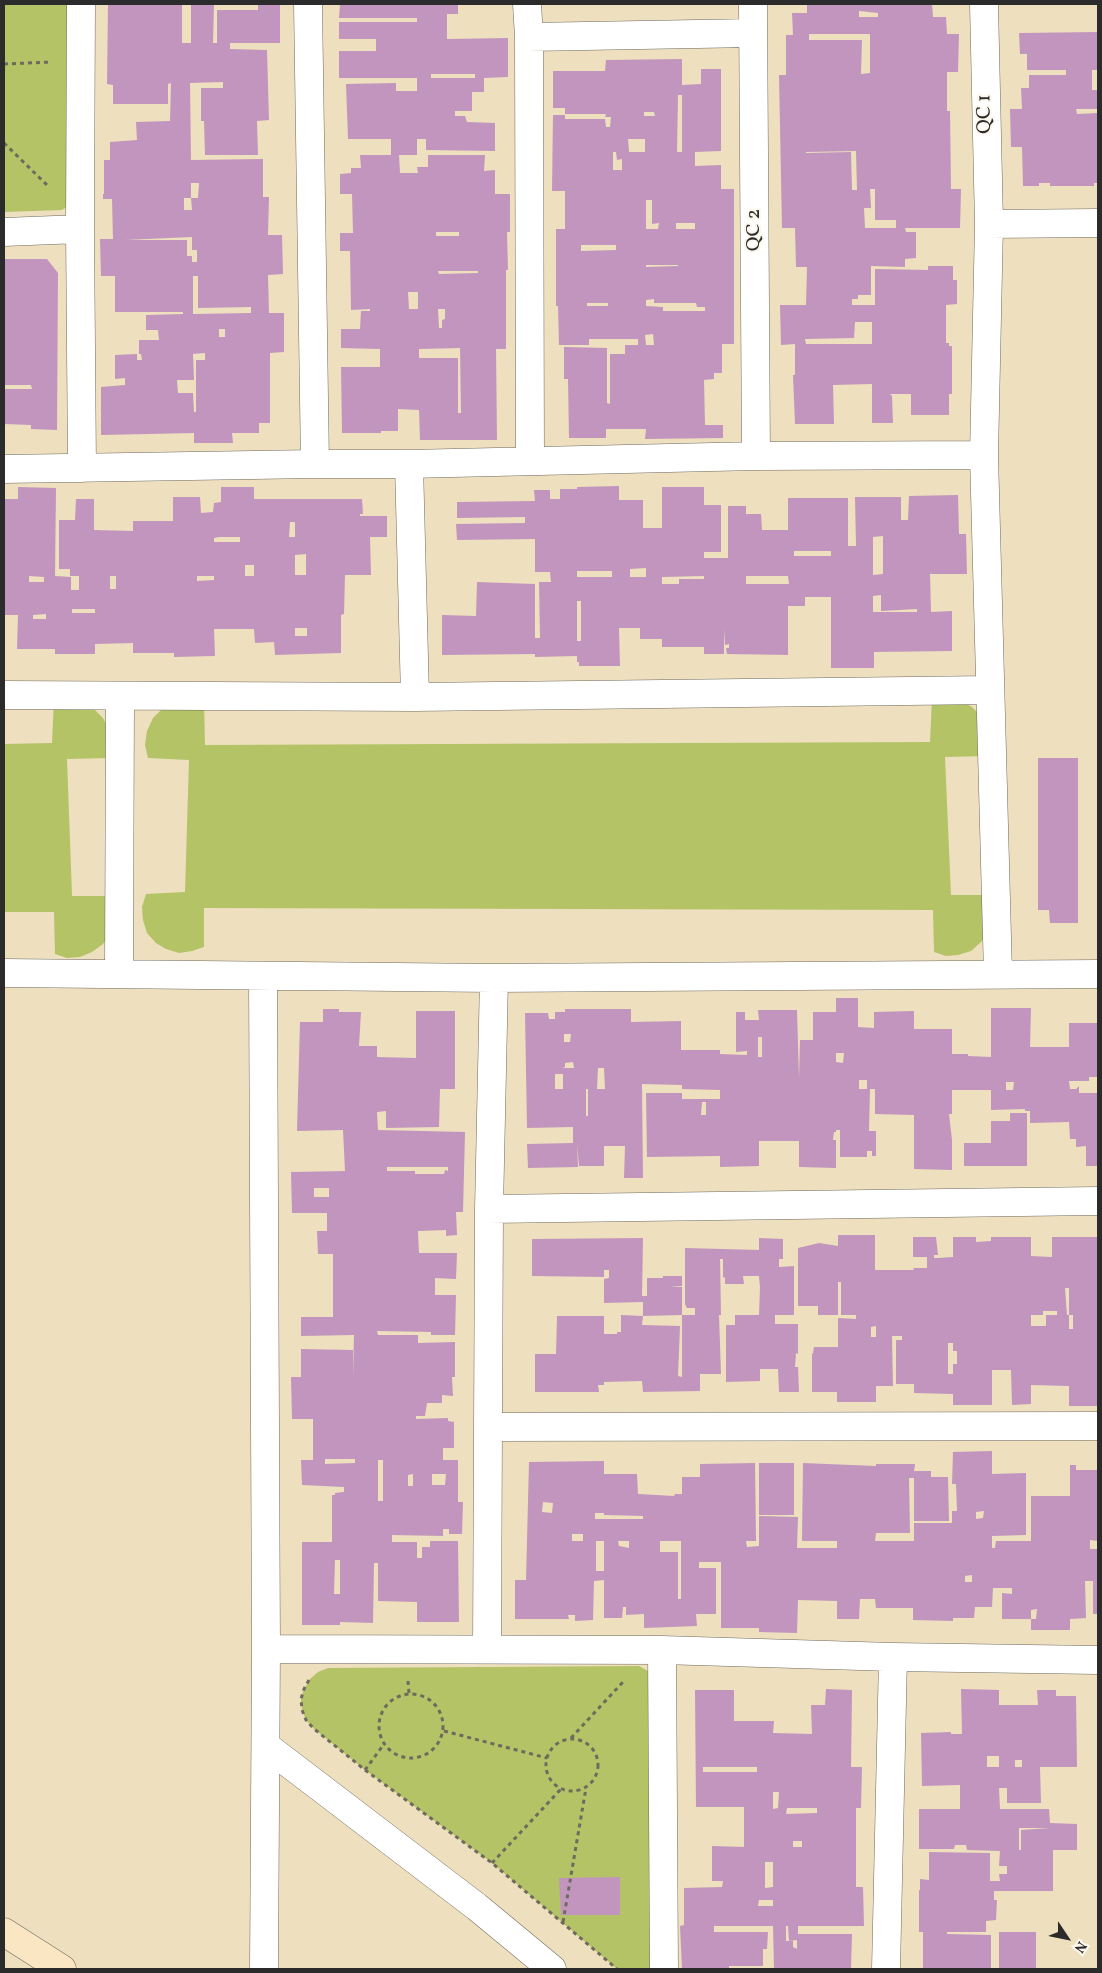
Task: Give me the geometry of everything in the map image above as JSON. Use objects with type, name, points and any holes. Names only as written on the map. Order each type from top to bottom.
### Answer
[{"type":"main road","points":[[4,1932],[62,1969]]},
{"type":"street","points":[[81,4],[82,468]]},
{"type":"street","points":[[308,4],[315,464]]},
{"type":"street","points":[[527,4],[529,37],[530,461]]},
{"type":"street","name":"QC 2","points":[[753,4],[756,456]]},
{"type":"street","name":"QC 1","points":[[984,4],[989,224],[984,455],[998,974]]},
{"type":"street","points":[[529,37],[753,34]]},
{"type":"street","points":[[989,224],[1098,223]]},
{"type":"street","points":[[4,232],[80,229]]},
{"type":"street","points":[[4,469],[409,464],[756,456],[984,455]]},
{"type":"street","points":[[409,464],[415,697]]},
{"type":"street","points":[[4,696],[415,697],[990,690]]},
{"type":"street","points":[[119,973],[120,697]]},
{"type":"street","points":[[4,973],[494,978],[1098,974]]},
{"type":"street","points":[[263,976],[266,1649],[264,1969]]},
{"type":"street","points":[[487,1649],[489,1209],[494,978]]},
{"type":"street","points":[[489,1209],[1098,1201]]},
{"type":"street","points":[[489,1427],[1098,1426]]},
{"type":"street","points":[[266,1649],[662,1650],[893,1657],[1098,1660]]},
{"type":"street","points":[[662,1650],[664,1969]]},
{"type":"street","points":[[886,1969],[893,1657]]},
{"type":"street","points":[[266,1746],[477,1907],[552,1969]]},
{"type":"path","points":[[4,64],[57,61]]},
{"type":"path","points":[[4,143],[49,187]]},
{"type":"path","points":[[314,1676],[304,1688],[301,1699],[302,1710],[306,1720],[313,1728],[365,1770],[492,1863],[617,1969]]},
{"type":"path","points":[[571,1738],[625,1681]]},
{"type":"path","points":[[409,1693],[418,1694],[436,1703],[444,1721],[444,1731],[434,1751],[413,1759],[392,1752],[384,1744],[379,1734],[382,1712],[398,1696],[409,1693]]},
{"type":"path","points":[[444,1731],[547,1758]]},
{"type":"path","points":[[571,1738],[579,1739],[593,1749],[599,1764],[594,1781],[586,1788],[569,1792],[560,1789],[547,1776],[547,1758],[550,1750],[563,1740],[571,1738]]},
{"type":"path","points":[[365,1770],[384,1744]]},
{"type":"path","points":[[563,1923],[586,1788]]},
{"type":"path","points":[[492,1863],[560,1789]]},
{"type":"green space","points":[[4,4],[74,4],[68,206],[62,210],[4,212]]},
{"type":"green space","points":[[932,699],[960,700],[972,707],[981,716],[987,756],[945,757],[951,895],[987,895],[988,932],[971,951],[958,955],[946,956],[934,952],[933,910],[204,908],[204,947],[179,953],[166,949],[156,943],[147,933],[143,920],[142,907],[146,894],[185,892],[189,760],[148,758],[145,745],[147,731],[153,718],[163,708],[204,702],[205,745],[930,742]]},
{"type":"green space","points":[[54,700],[93,708],[103,718],[109,730],[109,758],[67,759],[72,896],[109,896],[110,934],[103,944],[92,952],[80,957],[67,958],[55,954],[54,912],[4,912],[4,744],[52,743]]},
{"type":"green space","points":[[639,1666],[648,1671],[654,1679],[657,1969],[617,1969],[492,1863],[365,1770],[313,1728],[306,1720],[302,1710],[301,1699],[310,1679],[318,1672],[328,1668]]},
{"type":"building","points":[[108,4],[182,4],[182,43],[191,43],[191,4],[214,4],[213,43],[217,43],[217,10],[258,10],[258,4],[280,4],[280,43],[230,43],[230,49],[267,50],[269,120],[257,121],[258,155],[205,155],[204,121],[201,121],[201,88],[223,88],[223,82],[190,83],[191,160],[263,159],[263,197],[269,197],[268,235],[282,235],[283,274],[268,275],[269,313],[284,313],[284,352],[270,353],[270,423],[259,423],[259,433],[232,433],[233,443],[194,443],[194,433],[101,435],[101,387],[125,385],[125,378],[115,379],[115,355],[137,354],[137,360],[142,360],[141,354],[139,354],[139,340],[159,340],[158,330],[146,330],[146,315],[183,314],[183,312],[115,312],[115,276],[101,276],[100,239],[113,239],[112,199],[103,199],[104,160],[110,160],[110,142],[137,140],[136,122],[170,121],[171,83],[168,84],[168,104],[113,104],[113,85],[107,84]],"holes":[[[191,183],[199,183],[198,198],[191,198]],[[184,198],[191,198],[192,210],[184,210]],[[192,237],[192,250],[197,250],[197,262],[192,262],[192,256],[187,256],[187,240],[125,240]],[[193,276],[198,276],[198,308],[251,307],[251,313],[193,314]],[[219,329],[225,329],[225,337],[219,337]],[[205,353],[205,360],[196,360],[196,412],[194,412],[193,393],[178,393],[177,380],[194,380],[193,354]]]},
{"type":"building","points":[[340,4],[458,4],[458,14],[447,14],[447,39],[508,38],[508,77],[484,78],[484,92],[472,92],[472,111],[455,111],[455,116],[465,116],[467,122],[495,123],[495,151],[426,150],[426,139],[417,139],[417,155],[399,155],[400,173],[418,173],[417,167],[428,167],[428,155],[485,155],[484,171],[495,170],[495,194],[510,194],[510,232],[507,232],[508,270],[506,270],[506,349],[496,349],[497,440],[420,440],[419,410],[398,409],[398,431],[342,433],[341,367],[380,367],[380,349],[341,348],[341,329],[360,329],[361,311],[370,311],[370,309],[351,310],[350,251],[340,251],[340,233],[353,233],[352,194],[340,194],[340,174],[351,173],[351,168],[361,168],[360,155],[391,155],[391,139],[348,139],[346,84],[396,83],[396,91],[417,91],[417,78],[339,78],[339,51],[376,51],[376,39],[339,39],[339,22],[417,22],[417,18],[339,18]],"holes":[[[431,74],[475,74],[475,78],[431,78]],[[436,232],[459,232],[459,236],[436,236]],[[438,271],[478,271],[478,273],[439,274]],[[408,292],[418,292],[418,309],[409,309]],[[438,309],[445,309],[445,319],[442,320],[442,328],[439,328]],[[460,348],[461,413],[458,413],[458,358],[419,358],[419,349]]]},
{"type":"building","points":[[807,4],[932,4],[933,17],[946,17],[947,34],[959,34],[958,72],[947,72],[947,111],[950,111],[951,189],[961,189],[960,228],[905,228],[906,232],[916,232],[916,258],[905,259],[905,267],[871,266],[871,295],[858,295],[858,299],[852,299],[852,305],[875,305],[875,269],[928,270],[928,266],[953,266],[953,280],[957,280],[957,304],[946,305],[946,343],[952,346],[952,394],[949,394],[949,415],[911,415],[911,394],[890,394],[892,396],[893,423],[872,423],[872,384],[833,385],[834,424],[795,424],[793,375],[795,375],[795,344],[781,345],[780,305],[806,305],[807,267],[796,267],[795,228],[782,228],[779,75],[786,75],[786,35],[793,35],[792,13],[807,13]],"holes":[[[859,11],[878,13],[878,17],[859,17]],[[809,34],[870,34],[870,73],[861,74],[862,40],[809,40]],[[856,151],[857,190],[852,190],[851,152],[806,152]],[[870,189],[875,189],[875,220],[896,220],[896,228],[865,228],[864,208],[871,208]],[[855,322],[872,322],[872,344],[806,344],[805,339],[854,338]]]},
{"type":"building","points":[[1098,32],[1098,70],[1092,70],[1092,90],[1098,90],[1098,109],[1076,109],[1077,114],[1098,113],[1098,183],[1094,183],[1094,186],[1050,186],[1050,183],[1039,183],[1039,186],[1023,186],[1022,147],[1011,147],[1010,109],[1022,109],[1021,88],[1029,88],[1029,75],[1066,75],[1066,70],[1027,70],[1027,54],[1020,54],[1019,33]]},
{"type":"building","points":[[682,59],[682,85],[701,84],[701,69],[721,69],[721,151],[695,152],[695,166],[721,165],[721,189],[734,189],[734,344],[722,344],[722,373],[714,373],[714,379],[704,380],[705,425],[723,425],[723,438],[645,439],[646,429],[606,429],[606,438],[569,438],[568,379],[564,379],[564,347],[607,348],[607,403],[610,404],[610,354],[625,354],[625,345],[638,345],[638,339],[589,339],[589,345],[559,345],[558,306],[556,306],[556,229],[565,229],[565,191],[552,191],[553,115],[565,115],[565,119],[605,119],[606,127],[610,127],[611,117],[605,117],[606,114],[565,114],[565,108],[553,108],[553,71],[605,71],[606,60]],"holes":[[[678,95],[682,95],[682,152],[677,152]],[[644,112],[654,112],[655,116],[644,116]],[[628,139],[645,139],[645,152],[629,152]],[[613,152],[616,152],[617,160],[622,159],[622,170],[613,170]],[[646,200],[652,200],[652,224],[659,223],[658,229],[646,229]],[[676,223],[695,223],[695,229],[676,229]],[[581,245],[616,245],[616,250],[581,251]],[[646,265],[678,266],[646,267]],[[654,299],[654,303],[696,303],[697,307],[705,307],[705,311],[663,311],[663,307],[646,306],[646,300]],[[587,303],[608,303],[608,306],[587,306]],[[653,334],[654,345],[646,345],[645,335]]]},
{"type":"building","points":[[4,259],[47,259],[58,273],[57,430],[31,429],[31,425],[4,424],[4,389],[32,389],[31,385],[4,385]]},
{"type":"building","points":[[619,486],[619,500],[643,500],[643,528],[662,528],[662,487],[704,487],[704,505],[721,505],[721,552],[704,552],[704,558],[728,558],[728,506],[746,506],[746,514],[761,514],[762,530],[788,530],[788,498],[848,498],[848,546],[856,546],[855,497],[901,497],[901,520],[908,520],[909,496],[958,495],[959,534],[966,534],[967,574],[930,574],[931,612],[952,611],[952,651],[874,652],[874,668],[831,668],[831,597],[805,597],[805,606],[788,606],[788,655],[727,654],[726,648],[729,648],[729,644],[725,645],[724,629],[724,654],[704,654],[704,647],[662,647],[662,639],[640,639],[640,628],[619,628],[620,666],[579,666],[577,656],[535,657],[535,654],[442,655],[442,615],[476,616],[477,582],[535,584],[535,638],[540,638],[539,582],[551,582],[550,572],[535,572],[535,539],[457,540],[456,524],[525,523],[525,517],[457,518],[457,502],[535,501],[534,490],[550,490],[550,499],[560,499],[560,489],[577,489],[577,487]],"holes":[[[883,536],[883,574],[873,575],[873,537]],[[794,551],[831,551],[831,556],[794,556]],[[646,568],[646,577],[630,577],[630,569]],[[577,571],[612,571],[612,577],[577,577]],[[704,576],[704,579],[679,579],[679,584],[662,584],[662,577]],[[746,576],[788,576],[789,584],[746,584]],[[881,595],[881,611],[917,609],[917,612],[873,612],[873,596]],[[577,601],[581,601],[581,641],[577,641]]]},
{"type":"building","points":[[18,487],[56,488],[55,576],[71,577],[71,590],[79,590],[79,576],[70,576],[70,569],[59,569],[59,520],[75,520],[76,499],[94,499],[94,530],[133,531],[133,521],[173,521],[173,497],[200,497],[201,513],[213,512],[214,503],[221,502],[221,487],[254,487],[254,499],[362,499],[363,514],[360,514],[360,516],[387,516],[387,537],[370,537],[371,575],[345,575],[344,614],[341,615],[341,653],[275,655],[274,642],[255,643],[254,629],[214,629],[215,656],[174,657],[174,653],[133,653],[133,643],[95,644],[95,654],[55,654],[55,649],[17,649],[18,615],[4,615],[4,499],[18,499]],"holes":[[[290,522],[295,522],[295,537],[289,537]],[[219,537],[240,537],[240,542],[214,542],[214,538]],[[306,554],[306,575],[295,575],[295,555]],[[245,565],[254,565],[254,576],[245,576]],[[29,576],[44,577],[44,582],[29,582]],[[110,576],[116,576],[116,589],[110,589]],[[197,576],[214,576],[214,580],[197,581]],[[72,609],[95,609],[95,613],[72,613]],[[46,614],[46,619],[33,619],[33,615]],[[295,628],[307,628],[307,636],[295,636]]]},
{"type":"building","points":[[1038,758],[1078,758],[1078,923],[1050,923],[1049,910],[1038,910]]},
{"type":"building","points":[[836,998],[858,998],[858,1027],[874,1028],[874,1012],[914,1011],[914,1029],[952,1029],[952,1054],[991,1057],[991,1008],[1031,1008],[1030,1047],[1069,1047],[1069,1023],[1098,1023],[1098,1077],[1089,1077],[1089,1081],[1069,1081],[1070,1089],[1076,1089],[1079,1086],[1079,1093],[1098,1093],[1098,1166],[1086,1166],[1086,1146],[1076,1147],[1076,1139],[1070,1139],[1069,1122],[1030,1123],[1030,1111],[1025,1111],[1025,1109],[991,1110],[991,1090],[952,1090],[952,1114],[949,1114],[952,1140],[952,1170],[914,1169],[914,1115],[875,1114],[875,1089],[870,1089],[869,1131],[876,1131],[876,1156],[872,1156],[872,1151],[867,1151],[867,1157],[840,1157],[840,1130],[836,1130],[833,1140],[836,1140],[836,1168],[799,1167],[799,1141],[759,1141],[759,1166],[720,1167],[720,1156],[647,1157],[646,1093],[682,1093],[682,1099],[720,1099],[720,1090],[682,1089],[682,1085],[642,1084],[643,1178],[624,1178],[625,1146],[604,1146],[604,1166],[579,1166],[577,1143],[578,1167],[528,1168],[527,1144],[573,1143],[573,1127],[527,1128],[525,1013],[548,1013],[549,1019],[555,1019],[555,1012],[565,1012],[565,1009],[631,1009],[631,1022],[681,1021],[681,1050],[720,1050],[720,1054],[747,1055],[747,1051],[736,1052],[736,1012],[745,1012],[745,1020],[759,1020],[758,1010],[797,1010],[799,1079],[800,1040],[813,1040],[813,1012],[836,1012]],"holes":[[[564,1034],[571,1034],[570,1042],[564,1042]],[[758,1037],[762,1037],[762,1057],[758,1057]],[[836,1053],[844,1053],[843,1063],[836,1062]],[[573,1062],[574,1068],[563,1068],[565,1063]],[[598,1068],[604,1068],[605,1089],[597,1089]],[[555,1074],[563,1074],[563,1089],[555,1089]],[[859,1080],[867,1080],[867,1089],[859,1089]],[[1006,1082],[1014,1082],[1013,1090],[1006,1090]],[[586,1089],[588,1089],[588,1116],[586,1116]],[[702,1102],[706,1102],[706,1115],[701,1115]]]},
{"type":"building","points":[[323,1009],[339,1009],[339,1012],[361,1012],[359,1046],[377,1046],[377,1057],[416,1058],[416,1011],[455,1011],[455,1089],[440,1089],[439,1127],[386,1128],[386,1111],[377,1112],[378,1130],[465,1132],[463,1212],[456,1212],[457,1235],[446,1236],[446,1230],[418,1231],[419,1253],[457,1253],[456,1279],[435,1278],[435,1295],[456,1295],[455,1335],[431,1335],[431,1332],[377,1331],[378,1335],[418,1335],[418,1343],[455,1342],[455,1377],[452,1377],[453,1396],[442,1395],[442,1403],[427,1403],[425,1416],[416,1416],[416,1419],[448,1418],[448,1421],[454,1422],[454,1448],[443,1448],[443,1460],[458,1460],[458,1502],[463,1502],[462,1534],[449,1534],[449,1529],[443,1529],[443,1536],[392,1535],[392,1542],[417,1542],[417,1558],[422,1558],[422,1547],[430,1547],[430,1541],[458,1541],[459,1622],[417,1622],[417,1602],[378,1601],[378,1563],[374,1563],[373,1623],[340,1622],[340,1625],[302,1625],[302,1542],[332,1542],[332,1495],[344,1492],[344,1487],[302,1485],[301,1460],[313,1460],[313,1419],[292,1419],[291,1377],[301,1377],[301,1349],[353,1350],[353,1377],[354,1335],[301,1336],[301,1317],[333,1317],[333,1254],[318,1254],[317,1231],[327,1231],[327,1213],[292,1213],[291,1172],[345,1171],[343,1130],[297,1131],[300,1022],[323,1022]],"holes":[[[387,1167],[448,1167],[448,1171],[445,1170],[444,1174],[415,1174],[415,1171],[387,1171]],[[314,1188],[329,1188],[329,1197],[314,1197]],[[325,1459],[355,1459],[355,1463],[325,1464]],[[378,1460],[383,1460],[383,1501],[378,1501]],[[413,1474],[413,1486],[408,1486],[408,1475]],[[432,1474],[446,1474],[445,1485],[432,1485]],[[335,1560],[340,1560],[340,1594],[334,1594]]]},
{"type":"building","points":[[1010,1113],[1027,1113],[1027,1166],[964,1166],[964,1143],[991,1143],[991,1121],[1010,1121]]},
{"type":"building","points":[[838,1235],[875,1235],[875,1270],[914,1270],[913,1268],[927,1268],[927,1257],[913,1257],[913,1237],[936,1237],[938,1255],[934,1255],[934,1258],[938,1258],[953,1257],[953,1237],[976,1237],[976,1242],[991,1241],[991,1237],[1031,1237],[1031,1256],[1052,1257],[1052,1237],[1098,1237],[1098,1406],[1069,1406],[1069,1386],[1031,1385],[1031,1404],[1012,1405],[1011,1370],[992,1370],[992,1405],[953,1405],[953,1394],[914,1393],[914,1384],[896,1384],[896,1340],[902,1340],[902,1336],[892,1336],[893,1386],[876,1386],[876,1402],[837,1402],[837,1392],[812,1392],[812,1354],[814,1347],[838,1347],[838,1318],[856,1319],[856,1315],[841,1315],[841,1282],[838,1282],[838,1315],[818,1315],[818,1306],[798,1306],[798,1248],[819,1243],[838,1246]],"holes":[[[1065,1288],[1069,1288],[1069,1315],[1067,1315]],[[1043,1311],[1057,1311],[1057,1315],[1046,1315],[1046,1326],[1031,1326],[1031,1315],[1043,1315]],[[1069,1315],[1073,1315],[1073,1329],[1069,1329]],[[876,1326],[876,1337],[871,1337],[871,1327]],[[948,1343],[953,1343],[953,1351],[957,1351],[957,1364],[953,1364],[953,1374],[948,1374]]]},
{"type":"building","points":[[643,1238],[642,1296],[647,1296],[647,1278],[682,1276],[682,1286],[670,1287],[682,1287],[682,1315],[643,1316],[643,1302],[604,1303],[604,1279],[609,1278],[609,1270],[604,1270],[604,1277],[532,1276],[532,1239]]},
{"type":"building","points":[[759,1238],[783,1239],[783,1259],[779,1259],[779,1267],[794,1266],[794,1315],[775,1315],[775,1324],[798,1324],[798,1354],[796,1353],[795,1367],[798,1367],[799,1392],[779,1392],[778,1369],[760,1369],[760,1381],[726,1382],[726,1325],[735,1325],[735,1315],[759,1315],[760,1288],[759,1276],[743,1276],[744,1284],[725,1284],[725,1277],[723,1278],[723,1259],[720,1259],[721,1374],[700,1374],[700,1391],[643,1392],[642,1381],[604,1382],[604,1385],[598,1385],[599,1392],[535,1392],[535,1354],[556,1354],[557,1316],[604,1316],[604,1334],[617,1334],[617,1332],[621,1332],[621,1315],[643,1316],[642,1325],[680,1326],[678,1376],[682,1377],[682,1315],[695,1315],[695,1308],[687,1308],[685,1304],[685,1248],[759,1250]]},
{"type":"building","points":[[992,1451],[992,1474],[1026,1473],[1026,1535],[992,1536],[992,1548],[995,1548],[996,1541],[1031,1541],[1031,1496],[1070,1496],[1070,1465],[1076,1465],[1076,1470],[1098,1470],[1098,1541],[1090,1540],[1090,1549],[1098,1549],[1098,1614],[1093,1614],[1093,1581],[1085,1581],[1086,1618],[1070,1619],[1070,1630],[1031,1630],[1031,1619],[1002,1619],[1002,1593],[1012,1594],[1012,1588],[993,1588],[992,1607],[975,1607],[974,1618],[953,1618],[953,1621],[913,1620],[913,1608],[876,1608],[875,1599],[860,1599],[859,1619],[837,1619],[837,1601],[798,1600],[797,1633],[759,1632],[759,1628],[721,1628],[721,1562],[699,1562],[699,1568],[716,1568],[716,1614],[696,1614],[697,1626],[644,1628],[644,1614],[626,1615],[626,1607],[623,1607],[622,1618],[604,1618],[604,1580],[594,1581],[593,1620],[575,1621],[575,1615],[568,1615],[569,1619],[515,1619],[515,1580],[526,1580],[529,1462],[604,1461],[604,1474],[637,1474],[638,1494],[674,1496],[675,1494],[682,1494],[682,1477],[700,1477],[700,1464],[755,1463],[756,1541],[746,1541],[747,1547],[759,1546],[759,1516],[798,1517],[797,1548],[837,1548],[837,1541],[802,1541],[803,1463],[876,1466],[876,1464],[915,1464],[914,1471],[931,1471],[931,1477],[948,1477],[949,1521],[914,1521],[914,1478],[909,1478],[910,1533],[876,1533],[875,1541],[914,1541],[914,1523],[952,1523],[952,1511],[957,1511],[956,1484],[952,1484],[953,1452]],"holes":[[[543,1502],[553,1503],[552,1513],[542,1512]],[[984,1511],[983,1518],[976,1519],[976,1512]],[[595,1513],[643,1516],[643,1519],[595,1519]],[[572,1534],[583,1534],[583,1541],[572,1541]],[[596,1541],[604,1541],[604,1571],[596,1571]],[[618,1541],[629,1541],[629,1548],[619,1546]],[[660,1541],[681,1541],[681,1599],[678,1599],[678,1552],[660,1552]],[[972,1575],[972,1582],[965,1582],[965,1576]],[[1037,1609],[1036,1619],[1031,1619],[1031,1610]]]},
{"type":"building","points":[[759,1463],[794,1463],[794,1515],[759,1515]]},
{"type":"building","points":[[826,1689],[852,1690],[851,1767],[862,1767],[861,1808],[856,1808],[856,1887],[863,1887],[864,1926],[798,1926],[798,1934],[852,1934],[851,1969],[774,1969],[773,1926],[714,1926],[714,1932],[768,1932],[767,1949],[763,1949],[763,1966],[729,1966],[729,1969],[682,1969],[680,1926],[684,1925],[684,1888],[722,1887],[723,1881],[712,1881],[712,1846],[744,1847],[744,1807],[696,1807],[695,1690],[734,1690],[734,1721],[774,1721],[773,1733],[812,1734],[811,1705],[825,1705]],"holes":[[[703,1767],[757,1767],[757,1772],[703,1772]],[[773,1792],[779,1792],[778,1808],[773,1809]],[[787,1808],[817,1808],[817,1813],[786,1814]],[[793,1841],[802,1841],[802,1847],[793,1847]],[[765,1862],[773,1862],[773,1887],[765,1888]],[[759,1900],[773,1900],[773,1906],[758,1906]],[[786,1926],[788,1926],[789,1941],[786,1941]],[[797,1940],[797,1949],[793,1947],[793,1941],[789,1941]]]},
{"type":"building","points":[[961,1689],[999,1690],[999,1705],[1038,1705],[1037,1690],[1056,1690],[1056,1696],[1076,1696],[1077,1767],[1040,1767],[1041,1803],[1007,1803],[1007,1788],[999,1788],[1000,1809],[1049,1809],[1050,1823],[1077,1824],[1077,1850],[1053,1850],[1053,1891],[994,1891],[994,1900],[997,1900],[996,1920],[986,1921],[986,1932],[947,1932],[947,1934],[991,1935],[991,1969],[923,1969],[923,1932],[919,1932],[919,1890],[920,1879],[929,1880],[929,1852],[990,1853],[990,1881],[1000,1881],[999,1874],[1007,1874],[1007,1866],[999,1866],[1000,1851],[967,1850],[966,1845],[955,1845],[954,1849],[919,1849],[919,1809],[960,1809],[960,1785],[922,1786],[921,1733],[951,1732],[951,1734],[962,1734]],"holes":[[[987,1756],[999,1756],[999,1767],[987,1767]],[[1015,1760],[1022,1760],[1022,1767],[1015,1767]],[[1019,1828],[1050,1828],[1021,1830],[1021,1850],[1019,1850]]]},
{"type":"building","points":[[620,1877],[620,1915],[561,1915],[559,1878]]},
{"type":"building","points":[[999,1932],[1036,1932],[1036,1969],[999,1969]]}]
